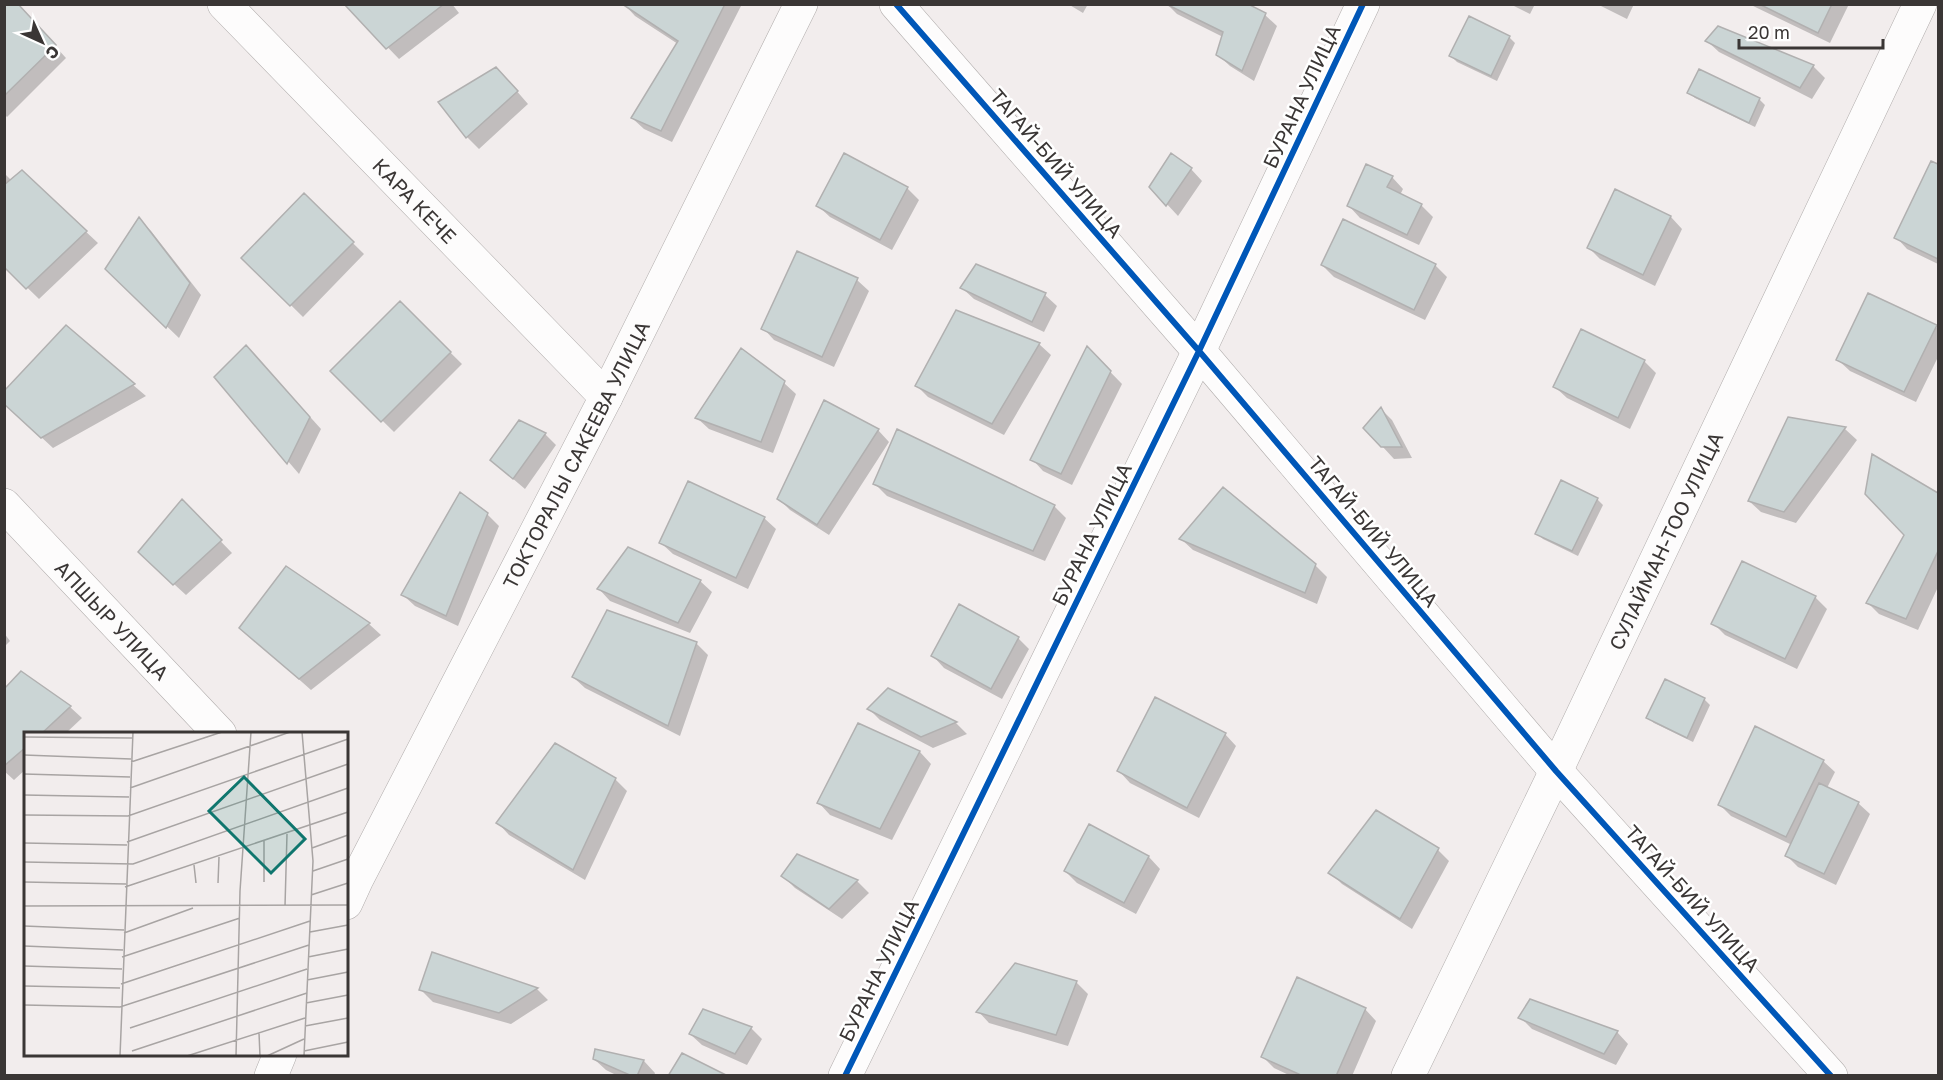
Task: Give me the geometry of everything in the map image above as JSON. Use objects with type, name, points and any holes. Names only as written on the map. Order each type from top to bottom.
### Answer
[{"type":"street","name":"КАРА КЕЧЕ","points":[[224,4],[606,398]]},
{"type":"street","name":"ТОКТОРАЛЫ САКЕЕВА УЛИЦА","points":[[350,883],[606,398],[801,4]]},
{"type":"street","name":"ТАГАЙ-БИЙ УЛИЦА","points":[[896,4],[1199,351],[1556,771],[1831,1076]]},
{"type":"street","name":"БУРАНА УЛИЦА","points":[[845,1076],[1199,351],[1363,4]]},
{"type":"street","name":"СУЛАЙМАН-ТОО УЛИЦА","points":[[1407,1076],[1556,771],[1920,4]]},
{"type":"street","name":"АПШЫР УЛИЦА","points":[[4,505],[218,732]]},
{"type":"street","points":[[271,1076],[279,1056]]},
{"type":"building","points":[[4,4],[18,4],[56,45],[4,96]]},
{"type":"building","points":[[344,4],[444,4],[386,49]]},
{"type":"building","points":[[622,4],[725,4],[661,131],[631,118],[678,41]]},
{"type":"building","points":[[1166,4],[1248,4],[1266,13],[1242,71],[1216,55],[1223,32]]},
{"type":"building","points":[[1759,4],[1832,4],[1818,33]]},
{"type":"building","points":[[1469,16],[1510,36],[1491,76],[1449,56]]},
{"type":"building","points":[[1718,26],[1814,65],[1800,88],[1705,41]]},
{"type":"building","points":[[496,67],[518,91],[466,138],[438,102]]},
{"type":"building","points":[[1699,69],[1760,98],[1749,123],[1687,93]]},
{"type":"building","points":[[844,153],[908,187],[880,240],[816,206]]},
{"type":"building","points":[[1171,153],[1192,168],[1166,206],[1149,187]]},
{"type":"building","points":[[1931,161],[1938,164],[1938,259],[1894,238]]},
{"type":"building","points":[[1366,164],[1393,176],[1387,187],[1422,204],[1407,235],[1347,206]]},
{"type":"building","points":[[22,170],[87,231],[26,289],[4,267],[4,185]]},
{"type":"building","points":[[1615,189],[1671,216],[1643,275],[1587,248]]},
{"type":"building","points":[[304,193],[354,242],[290,306],[241,258]]},
{"type":"building","points":[[139,217],[190,283],[166,328],[105,269]]},
{"type":"building","points":[[1343,219],[1436,264],[1414,310],[1321,265]]},
{"type":"building","points":[[797,251],[858,278],[822,357],[761,329]]},
{"type":"building","points":[[976,264],[1046,293],[1032,322],[960,288]]},
{"type":"building","points":[[1868,293],[1937,325],[1904,392],[1836,360]]},
{"type":"building","points":[[400,301],[451,352],[381,422],[330,371]]},
{"type":"building","points":[[956,310],[1040,343],[992,424],[915,386]]},
{"type":"building","points":[[66,325],[135,384],[41,438],[4,404],[4,391]]},
{"type":"building","points":[[1581,329],[1645,360],[1618,418],[1553,387]]},
{"type":"building","points":[[246,345],[310,417],[287,464],[214,377]]},
{"type":"building","points":[[1087,346],[1111,371],[1061,474],[1030,460]]},
{"type":"building","points":[[741,348],[785,381],[761,442],[695,418]]},
{"type":"building","points":[[824,400],[879,429],[817,525],[777,499]]},
{"type":"building","points":[[1381,407],[1402,447],[1381,447],[1363,428]]},
{"type":"building","points":[[1788,417],[1846,427],[1784,512],[1748,501]]},
{"type":"building","points":[[519,420],[546,433],[513,479],[490,460]]},
{"type":"building","points":[[897,429],[1055,505],[1033,551],[873,484]]},
{"type":"building","points":[[1872,454],[1938,493],[1938,551],[1906,619],[1866,603],[1904,535],[1865,494]]},
{"type":"building","points":[[1561,480],[1598,498],[1572,551],[1535,534]]},
{"type":"building","points":[[688,481],[765,517],[736,578],[659,543]]},
{"type":"building","points":[[1223,487],[1316,564],[1305,593],[1179,539]]},
{"type":"building","points":[[460,492],[488,513],[446,616],[401,595]]},
{"type":"building","points":[[182,499],[222,540],[173,585],[138,552]]},
{"type":"building","points":[[628,547],[701,580],[678,623],[597,589]]},
{"type":"building","points":[[1742,561],[1816,596],[1785,659],[1711,624]]},
{"type":"building","points":[[286,566],[370,623],[299,679],[239,628]]},
{"type":"building","points":[[959,604],[1019,637],[991,689],[931,656]]},
{"type":"building","points":[[607,610],[697,642],[668,726],[572,677]]},
{"type":"building","points":[[21,671],[71,706],[43,732],[24,732],[24,749],[4,766],[4,689]]},
{"type":"building","points":[[1665,679],[1705,698],[1687,738],[1646,718]]},
{"type":"building","points":[[888,688],[957,722],[921,737],[867,709]]},
{"type":"building","points":[[1155,697],[1226,733],[1187,808],[1117,771]]},
{"type":"building","points":[[858,723],[920,751],[880,829],[817,803]]},
{"type":"building","points":[[1755,726],[1824,760],[1786,837],[1718,805]]},
{"type":"building","points":[[555,743],[616,778],[573,870],[496,823]]},
{"type":"building","points":[[1819,783],[1859,802],[1824,874],[1785,856]]},
{"type":"building","points":[[1376,810],[1439,848],[1400,919],[1328,873]]},
{"type":"building","points":[[1089,824],[1149,856],[1124,903],[1064,871]]},
{"type":"building","points":[[797,854],[858,880],[829,909],[781,876]]},
{"type":"building","points":[[432,952],[538,988],[499,1013],[419,990]]},
{"type":"building","points":[[1015,963],[1077,981],[1056,1035],[976,1012]]},
{"type":"building","points":[[1297,977],[1366,1008],[1336,1076],[1303,1076],[1261,1057]]},
{"type":"building","points":[[1530,999],[1618,1031],[1604,1054],[1518,1018]]},
{"type":"building","points":[[703,1009],[752,1027],[735,1054],[689,1034]]},
{"type":"building","points":[[595,1049],[644,1060],[637,1076],[632,1076],[593,1059]]},
{"type":"building","points":[[682,1053],[728,1076],[668,1076]]},
{"type":"cycle path","points":[[896,4],[1199,351],[1556,771],[1831,1076]]},
{"type":"cycle path","points":[[845,1076],[1199,351],[1363,4]]}]
